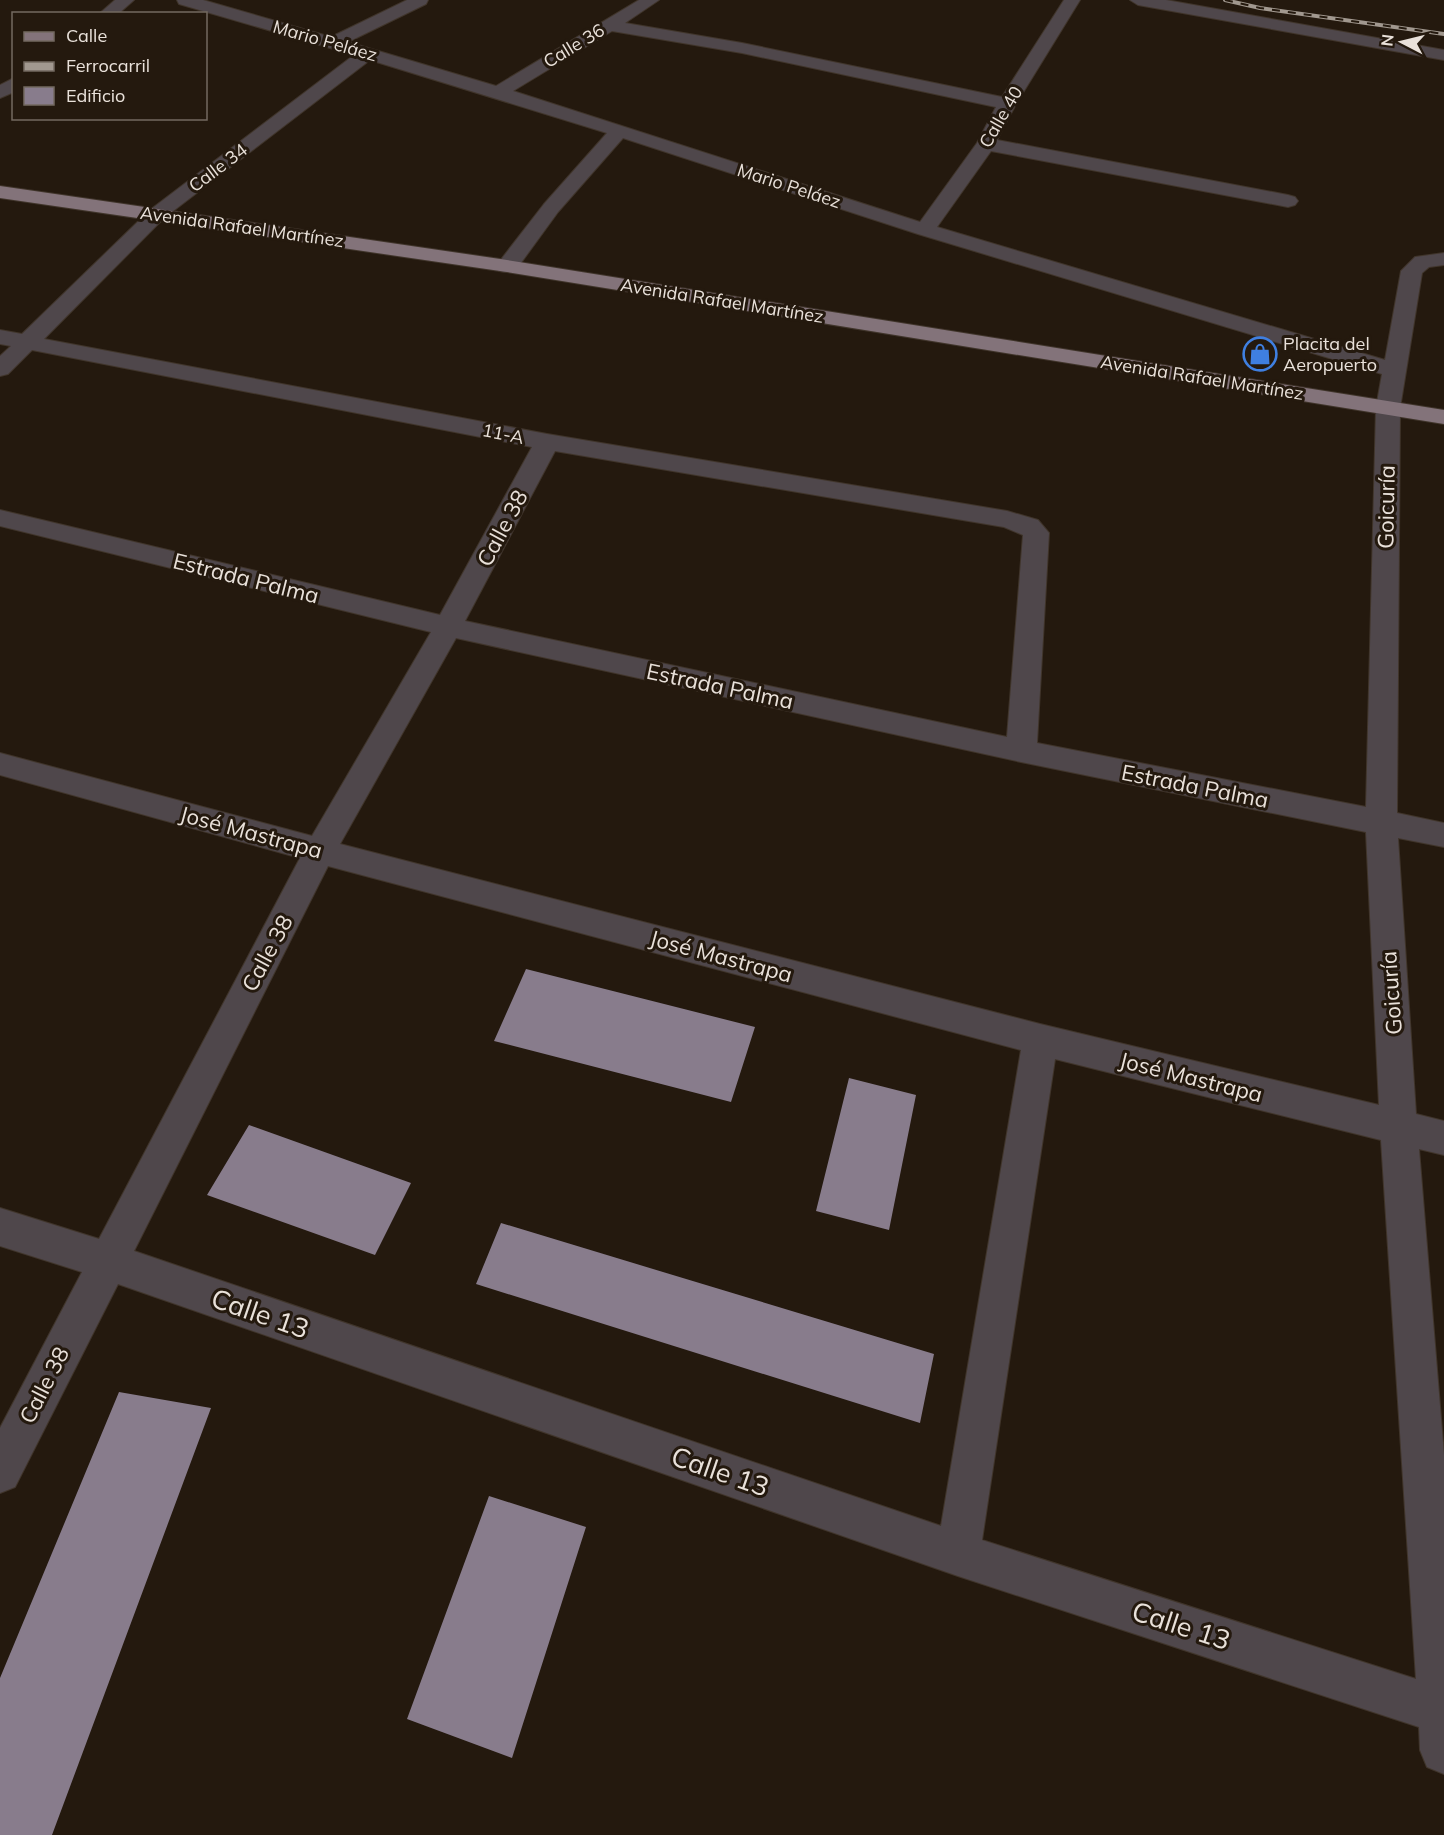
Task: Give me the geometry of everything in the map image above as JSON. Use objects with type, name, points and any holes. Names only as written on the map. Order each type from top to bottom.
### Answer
[{"type":"main road","name":"Avenida Rafael Martínez","points":[[0,192],[507,266],[1444,417]]},
{"type":"street","points":[[110,12],[126,0]]},
{"type":"street","name":"Mario Peláez","points":[[185,0],[498,92],[925,230],[1394,370]]},
{"type":"street","points":[[333,43],[420,0]]},
{"type":"street","name":"Calle 36","points":[[498,92],[651,0]]},
{"type":"street","name":"Calle 40","points":[[925,230],[986,144],[1007,104],[1072,0]]},
{"type":"street","points":[[1138,0],[1444,55]]},
{"type":"street","points":[[608,25],[742,48],[1007,104]]},
{"type":"street","name":"Calle 34","points":[[0,369],[158,214],[368,53]]},
{"type":"street","points":[[507,266],[551,208],[619,131]]},
{"type":"street","points":[[986,144],[1288,201]]},
{"type":"street","name":"Goicuría","points":[[1443,258],[1423,262],[1412,271],[1388,408],[1380,824],[1399,1128],[1443,1731]]},
{"type":"street","name":"11-A","points":[[0,337],[548,442],[1007,519],[1029,526],[1036,533],[1021,751]]},
{"type":"street","name":"Calle 38","points":[[0,1472],[320,851],[448,627],[548,442]]},
{"type":"street","name":"Estrada Palma","points":[[0,518],[448,627],[1021,751],[1444,835]]},
{"type":"street","name":"José Mastrapa","points":[[0,764],[320,851],[1040,1040],[1444,1138]]},
{"type":"street","points":[[958,1554],[1040,1040]]},
{"type":"street","name":"Calle 13","points":[[0,1227],[958,1554],[1443,1731]]},
{"type":"building","points":[[526,969],[755,1027],[731,1102],[494,1041]]},
{"type":"building","points":[[849,1078],[916,1095],[889,1230],[816,1211]]},
{"type":"building","points":[[249,1125],[411,1183],[375,1255],[207,1195]]},
{"type":"building","points":[[501,1223],[934,1354],[920,1423],[476,1284]]},
{"type":"building","points":[[119,1392],[211,1408],[52,1835],[0,1835],[0,1678]]},
{"type":"building","points":[[489,1496],[586,1527],[512,1758],[407,1719]]},
{"type":"railway","points":[[1225,0],[1260,8],[1444,34]]},
{"type":"place","name":"Placita del Aeropuerto","points":[[1260,354]]}]
